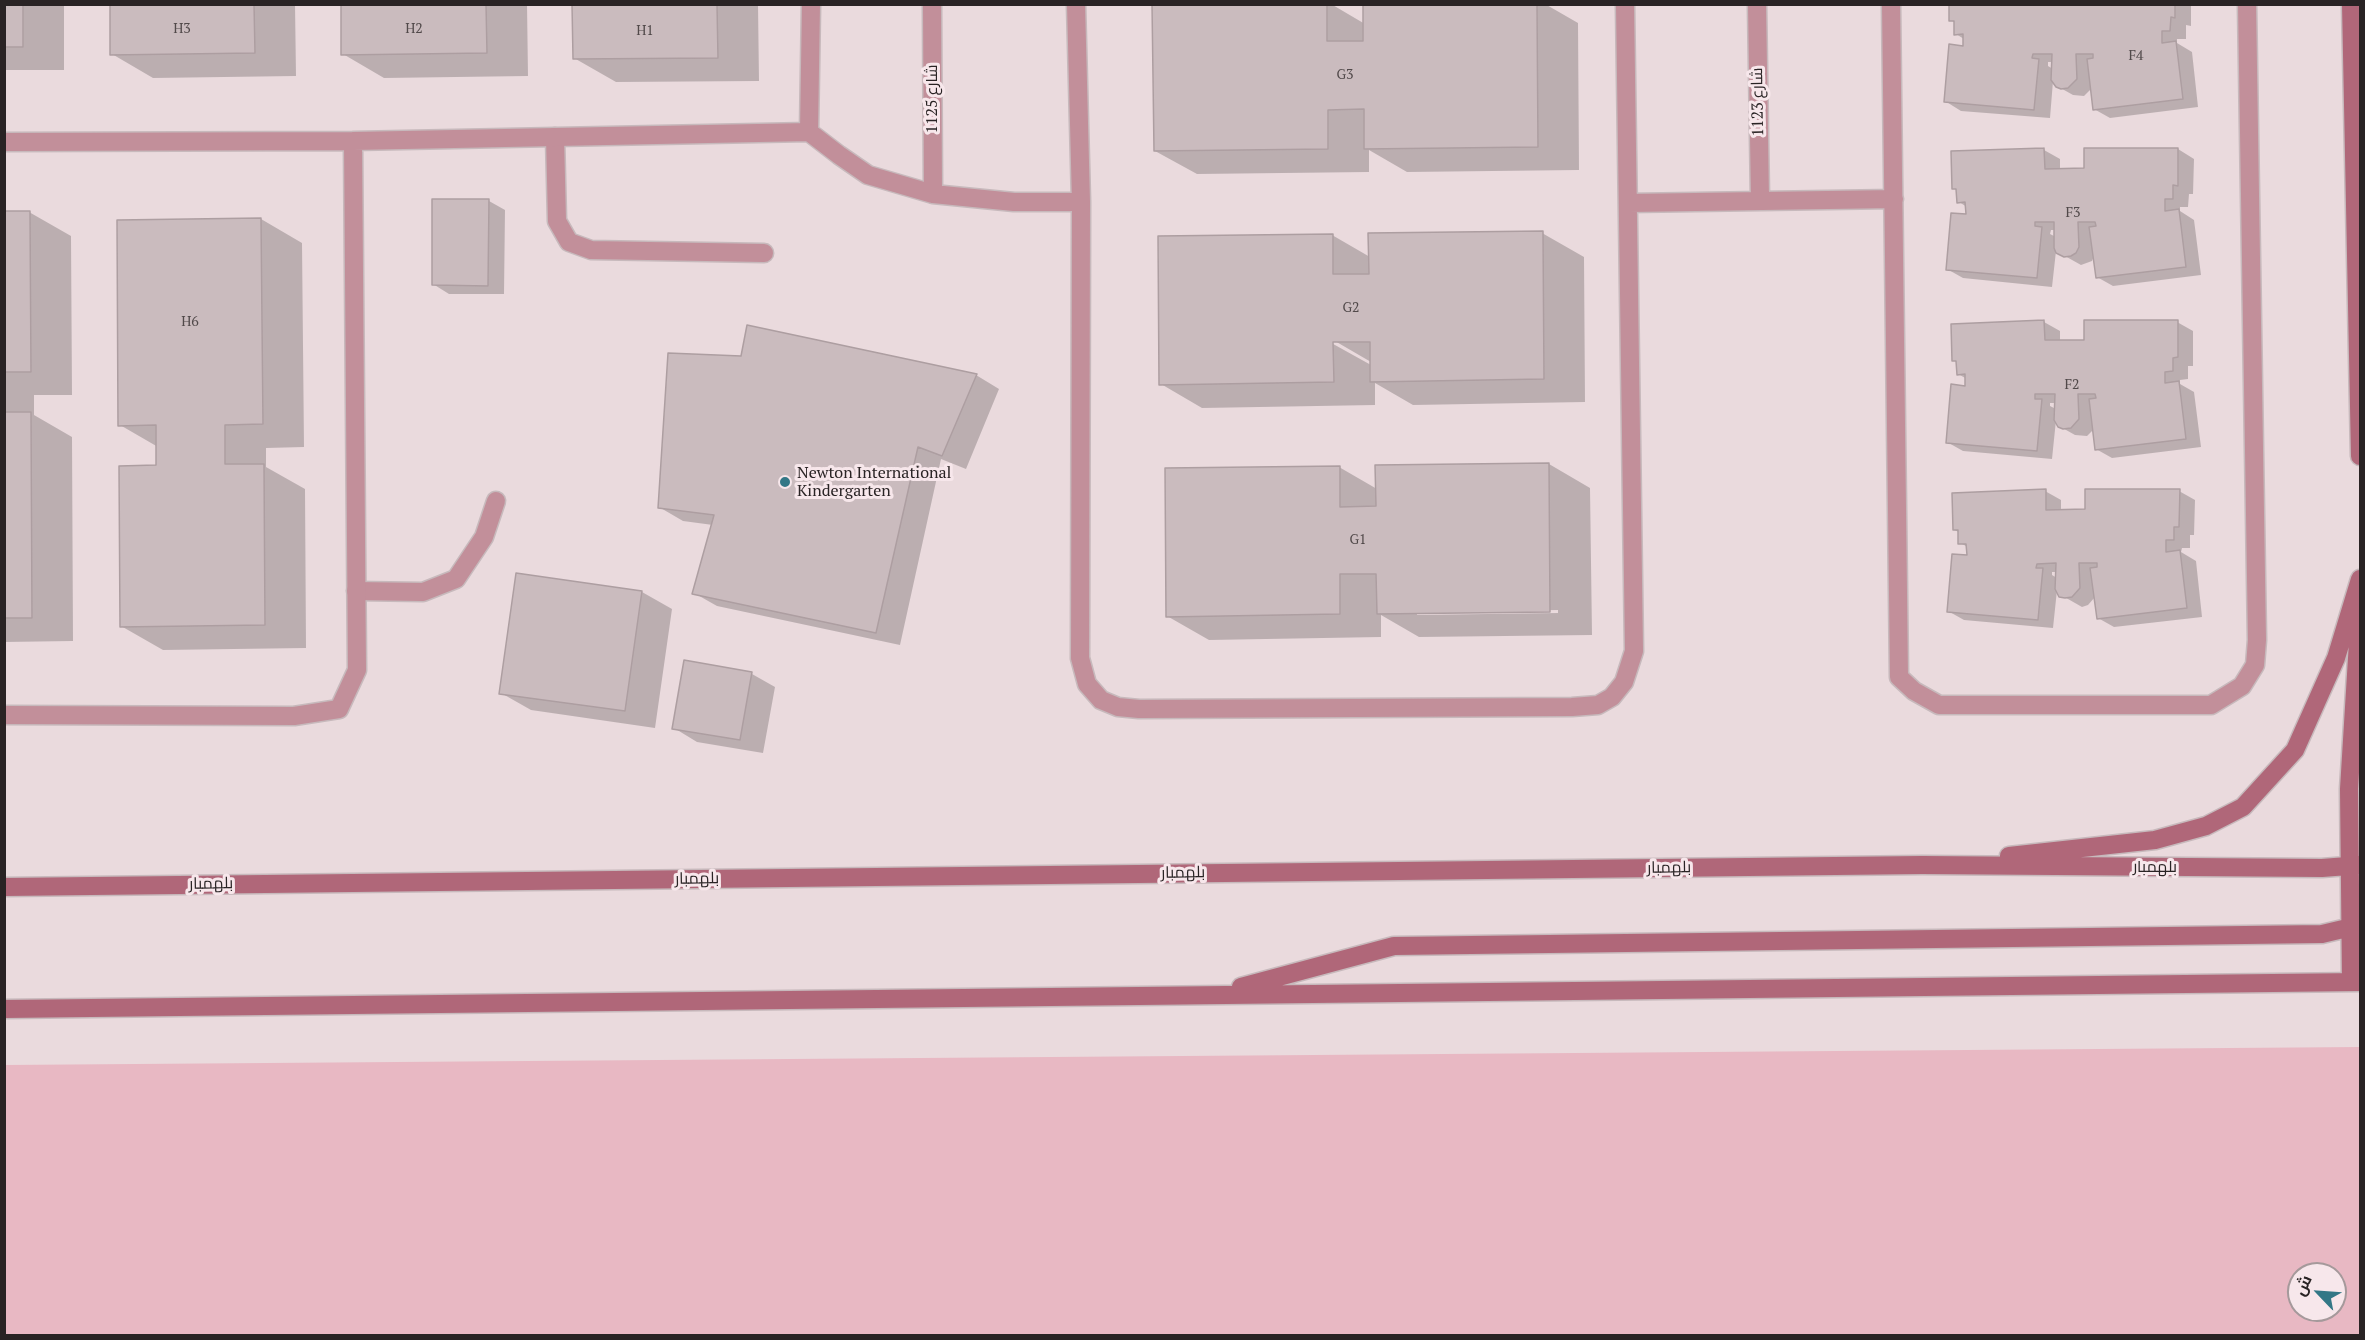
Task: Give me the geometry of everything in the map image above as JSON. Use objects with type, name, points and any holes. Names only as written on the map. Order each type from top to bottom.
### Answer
[{"type":"street","points":[[810,132],[811,4]]},
{"type":"street","name":"شارع 1125","points":[[932,4],[933,194]]},
{"type":"street","points":[[1077,4],[1081,201],[1080,658],[1087,684],[1101,700],[1118,707],[1139,709],[1572,707],[1598,705],[1612,697],[1624,682],[1634,651],[1625,4]]},
{"type":"street","name":"شارع 1123","points":[[1757,4],[1760,200]]},
{"type":"street","points":[[1891,4],[1899,676],[1914,691],[1939,705],[2211,705],[2242,686],[2254,665],[2257,640],[2247,4]]},
{"type":"street","points":[[2351,4],[2361,456]]},
{"type":"street","points":[[4,142],[353,141],[810,132],[839,156],[868,175],[933,194],[1014,202],[1081,201]]},
{"type":"street","points":[[555,137],[557,221],[569,242],[591,250],[764,253]]},
{"type":"street","points":[[4,715],[294,716],[339,709],[357,670],[353,141]]},
{"type":"street","points":[[1629,203],[1894,199]]},
{"type":"street","points":[[356,591],[423,592],[456,579],[484,537],[496,501]]},
{"type":"street","points":[[1922,865],[2155,840],[2206,826],[2243,807],[2295,750],[2336,658],[2361,579]]},
{"type":"street","points":[[4,1009],[2356,982],[2355,865],[2349,789],[2361,609]]},
{"type":"street","name":"بلهمبار","points":[[4,887],[1922,865],[2322,868],[2355,865]]},
{"type":"street","points":[[1215,994],[1394,946],[2322,934],[2355,927]]},
{"type":"shaded area","points":[[2360,1047],[2360,1335],[5,1335],[5,1065]]},
{"type":"building","points":[[4,4],[23,4],[23,47],[4,47]]},
{"type":"building","points":[[110,4],[254,4],[255,53],[110,55]]},
{"type":"building","points":[[341,4],[486,4],[487,53],[341,55]]},
{"type":"building","points":[[572,4],[717,4],[718,58],[573,59]]},
{"type":"building","points":[[1152,4],[1327,4],[1327,41],[1363,41],[1363,4],[1537,4],[1538,147],[1364,149],[1364,109],[1328,110],[1328,149],[1154,151]]},
{"type":"building","points":[[1949,4],[2175,4],[2175,18],[2171,17],[2170,31],[2162,31],[2162,43],[2176,41],[2183,99],[2093,110],[2087,59],[2093,58],[2093,54],[2076,54],[2077,79],[2068,88],[2061,89],[2056,87],[2051,80],[2052,54],[2033,54],[2032,58],[2039,59],[2034,110],[1944,102],[1949,44],[1963,46],[1963,34],[1954,35],[1954,21],[1949,21]]},
{"type":"building","points":[[2044,148],[2045,169],[2084,168],[2084,148],[2178,148],[2178,186],[2173,185],[2173,199],[2165,199],[2165,211],[2179,209],[2186,267],[2096,278],[2089,227],[2096,226],[2095,222],[2078,222],[2079,247],[2076,253],[2064,257],[2056,253],[2054,248],[2054,222],[2035,222],[2035,226],[2042,227],[2037,278],[1946,270],[1951,213],[1966,214],[1965,202],[1957,203],[1956,189],[1952,189],[1951,151]]},
{"type":"building","points":[[432,199],[489,199],[488,286],[432,285]]},
{"type":"building","points":[[4,211],[30,211],[31,372],[4,372]]},
{"type":"building","points":[[261,218],[263,424],[225,425],[225,464],[264,464],[265,625],[120,627],[119,466],[156,465],[156,425],[118,426],[117,220]]},
{"type":"building","points":[[1543,231],[1544,379],[1370,382],[1370,342],[1333,342],[1334,382],[1159,385],[1158,236],[1333,234],[1333,274],[1369,274],[1368,233]]},
{"type":"building","points":[[2044,320],[2045,340],[2084,340],[2084,320],[2178,320],[2178,357],[2173,358],[2173,371],[2165,372],[2165,383],[2179,381],[2186,439],[2095,450],[2089,399],[2096,398],[2095,394],[2078,394],[2079,419],[2071,428],[2063,429],[2058,427],[2054,420],[2055,394],[2035,394],[2035,399],[2042,399],[2037,451],[1946,443],[1951,384],[1965,386],[1965,374],[1957,375],[1956,361],[1952,361],[1951,324]]},
{"type":"building","name":"Newton International Kindergarten","points":[[747,325],[977,374],[942,456],[918,447],[876,633],[692,594],[714,515],[658,508],[668,353],[741,356]]},
{"type":"building","points":[[4,412],[31,412],[32,618],[4,618]]},
{"type":"building","points":[[1549,463],[1550,612],[1377,614],[1376,574],[1340,574],[1340,614],[1166,617],[1165,468],[1340,466],[1340,507],[1376,506],[1375,465]]},
{"type":"building","points":[[2046,489],[2046,510],[2085,509],[2085,489],[2180,489],[2179,527],[2174,527],[2174,540],[2166,540],[2166,552],[2180,550],[2187,608],[2097,619],[2090,568],[2097,567],[2097,563],[2079,563],[2080,588],[2072,597],[2065,598],[2059,597],[2055,589],[2056,563],[2037,564],[2036,568],[2043,568],[2038,620],[1947,612],[1952,554],[1967,555],[1966,544],[1958,544],[1958,530],[1953,530],[1952,493]]},
{"type":"building","points":[[516,573],[642,591],[625,711],[499,694]]},
{"type":"building","points":[[684,660],[752,672],[740,740],[672,729]]},
{"type":"place","name":"Newton International Kindergarten","points":[[785,482]]}]
